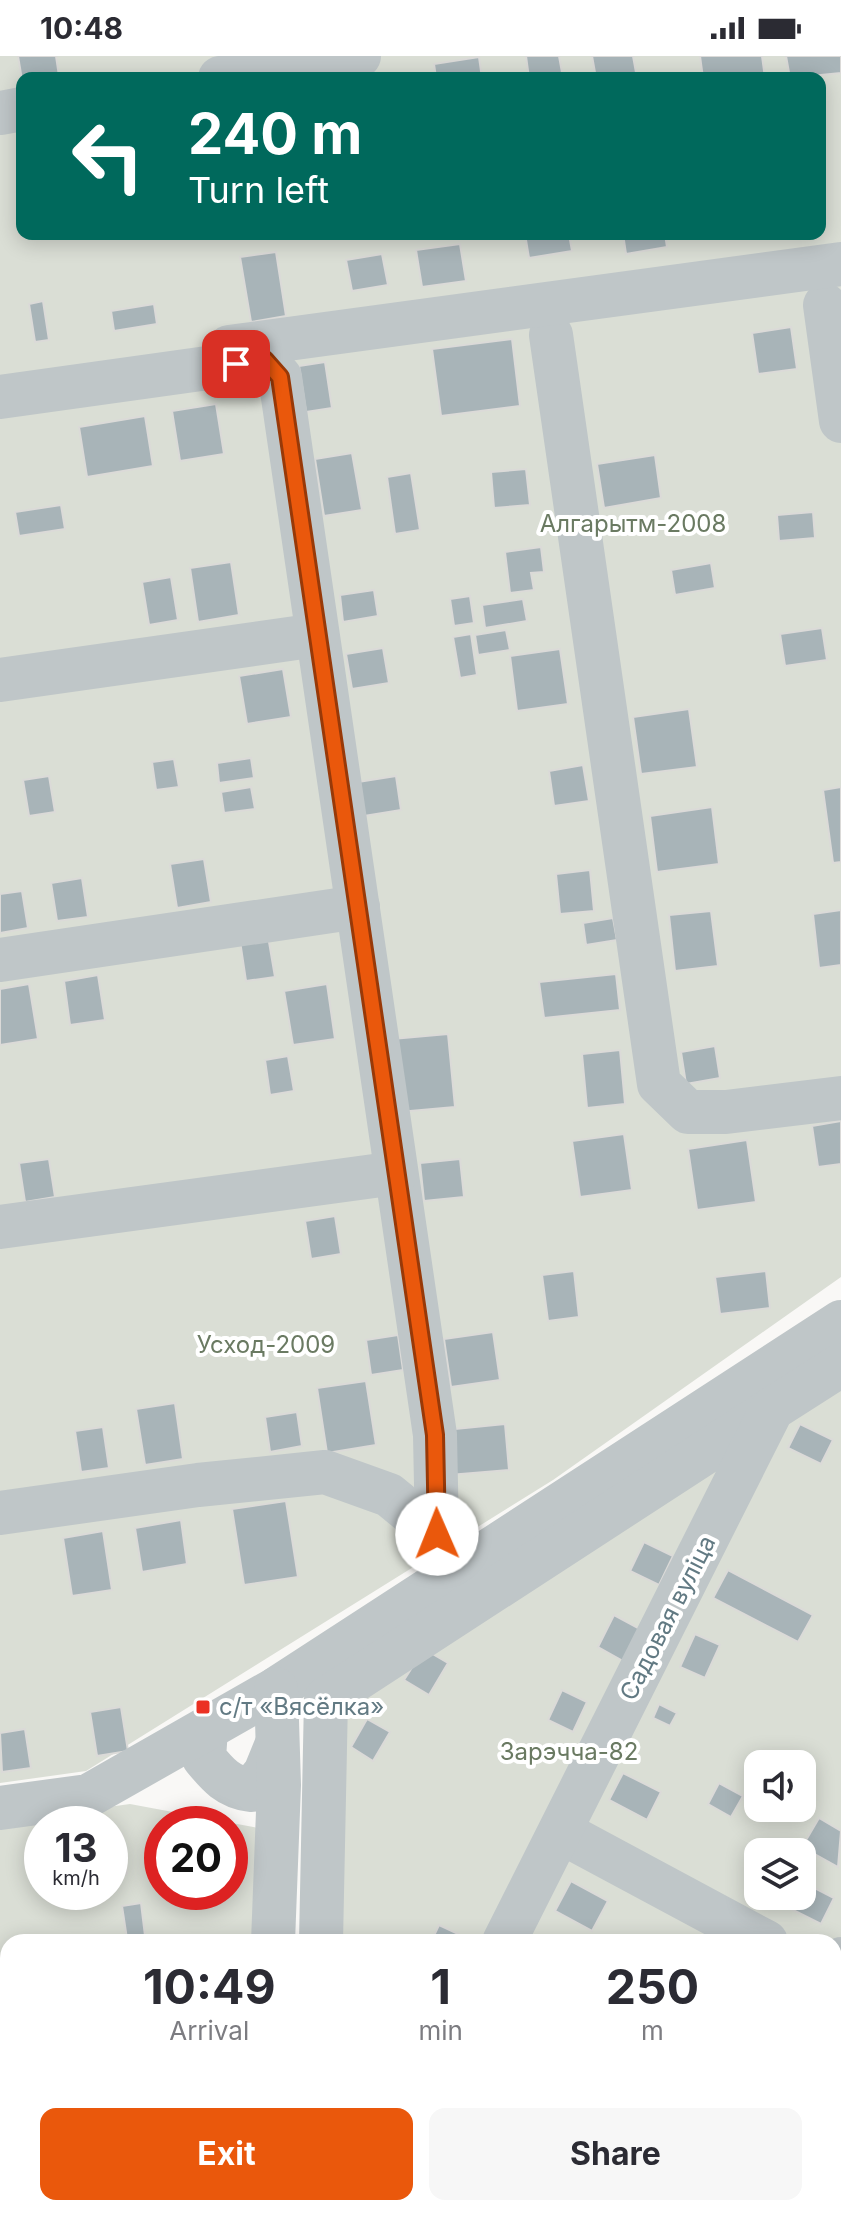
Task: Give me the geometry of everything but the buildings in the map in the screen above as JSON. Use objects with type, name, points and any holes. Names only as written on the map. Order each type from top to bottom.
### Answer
[{"type":"street","points":[[258,72],[359,56]]},
{"type":"street","points":[[0,378],[841,264]]},
{"type":"street","points":[[825,305],[841,421]]},
{"type":"street","points":[[551,335],[659,1084],[688,1112],[726,1112],[841,1098]]},
{"type":"street","points":[[0,397],[265,360],[280,377],[435,1435],[437,1534]]},
{"type":"street","points":[[0,680],[317,635]]},
{"type":"street","points":[[0,960],[358,907]]},
{"type":"street","points":[[0,1227],[396,1173]]},
{"type":"street","points":[[0,1808],[88,1796],[276,1689],[841,1322]]},
{"type":"street","points":[[321,1934],[326,1699],[841,1365]]},
{"type":"street","name":"Садовая вуліца","points":[[508,1934],[772,1409]]},
{"type":"street","points":[[0,1513],[198,1485],[325,1472],[389,1495],[471,1562]]},
{"type":"street","points":[[273,1934],[279,1785],[276,1689]]},
{"type":"street","points":[[206,1729],[204,1758],[218,1776],[235,1788],[251,1790]]},
{"type":"street","points":[[247,1934],[251,1790],[265,1773],[276,1746]]},
{"type":"street","points":[[561,1832],[751,1934]]},
{"type":"green space","points":[[0,56],[841,56],[841,1277],[553,1480],[86,1771],[0,1783]]},
{"type":"green space","name":"Зарэчча-82","points":[[841,1357],[841,1934],[304,1934],[312,1691]]},
{"type":"green space","points":[[130,1804],[144,1807],[144,1910],[248,1910],[248,1826],[264,1829],[260,1934],[0,1934],[0,1822],[24,1819],[24,1910],[128,1910],[128,1806],[116,1806]]},
{"type":"place","name":"с/т «Вясёлка»","points":[[203,1707]]},
{"type":"route","points":[[236,364],[265,360],[280,377],[435,1435],[437,1534]]},
{"type":"park label","name":"Алгарытм-2008","points":[[633,524]]},
{"type":"park label","name":"Усход-2009","points":[[266,1345]]}]
